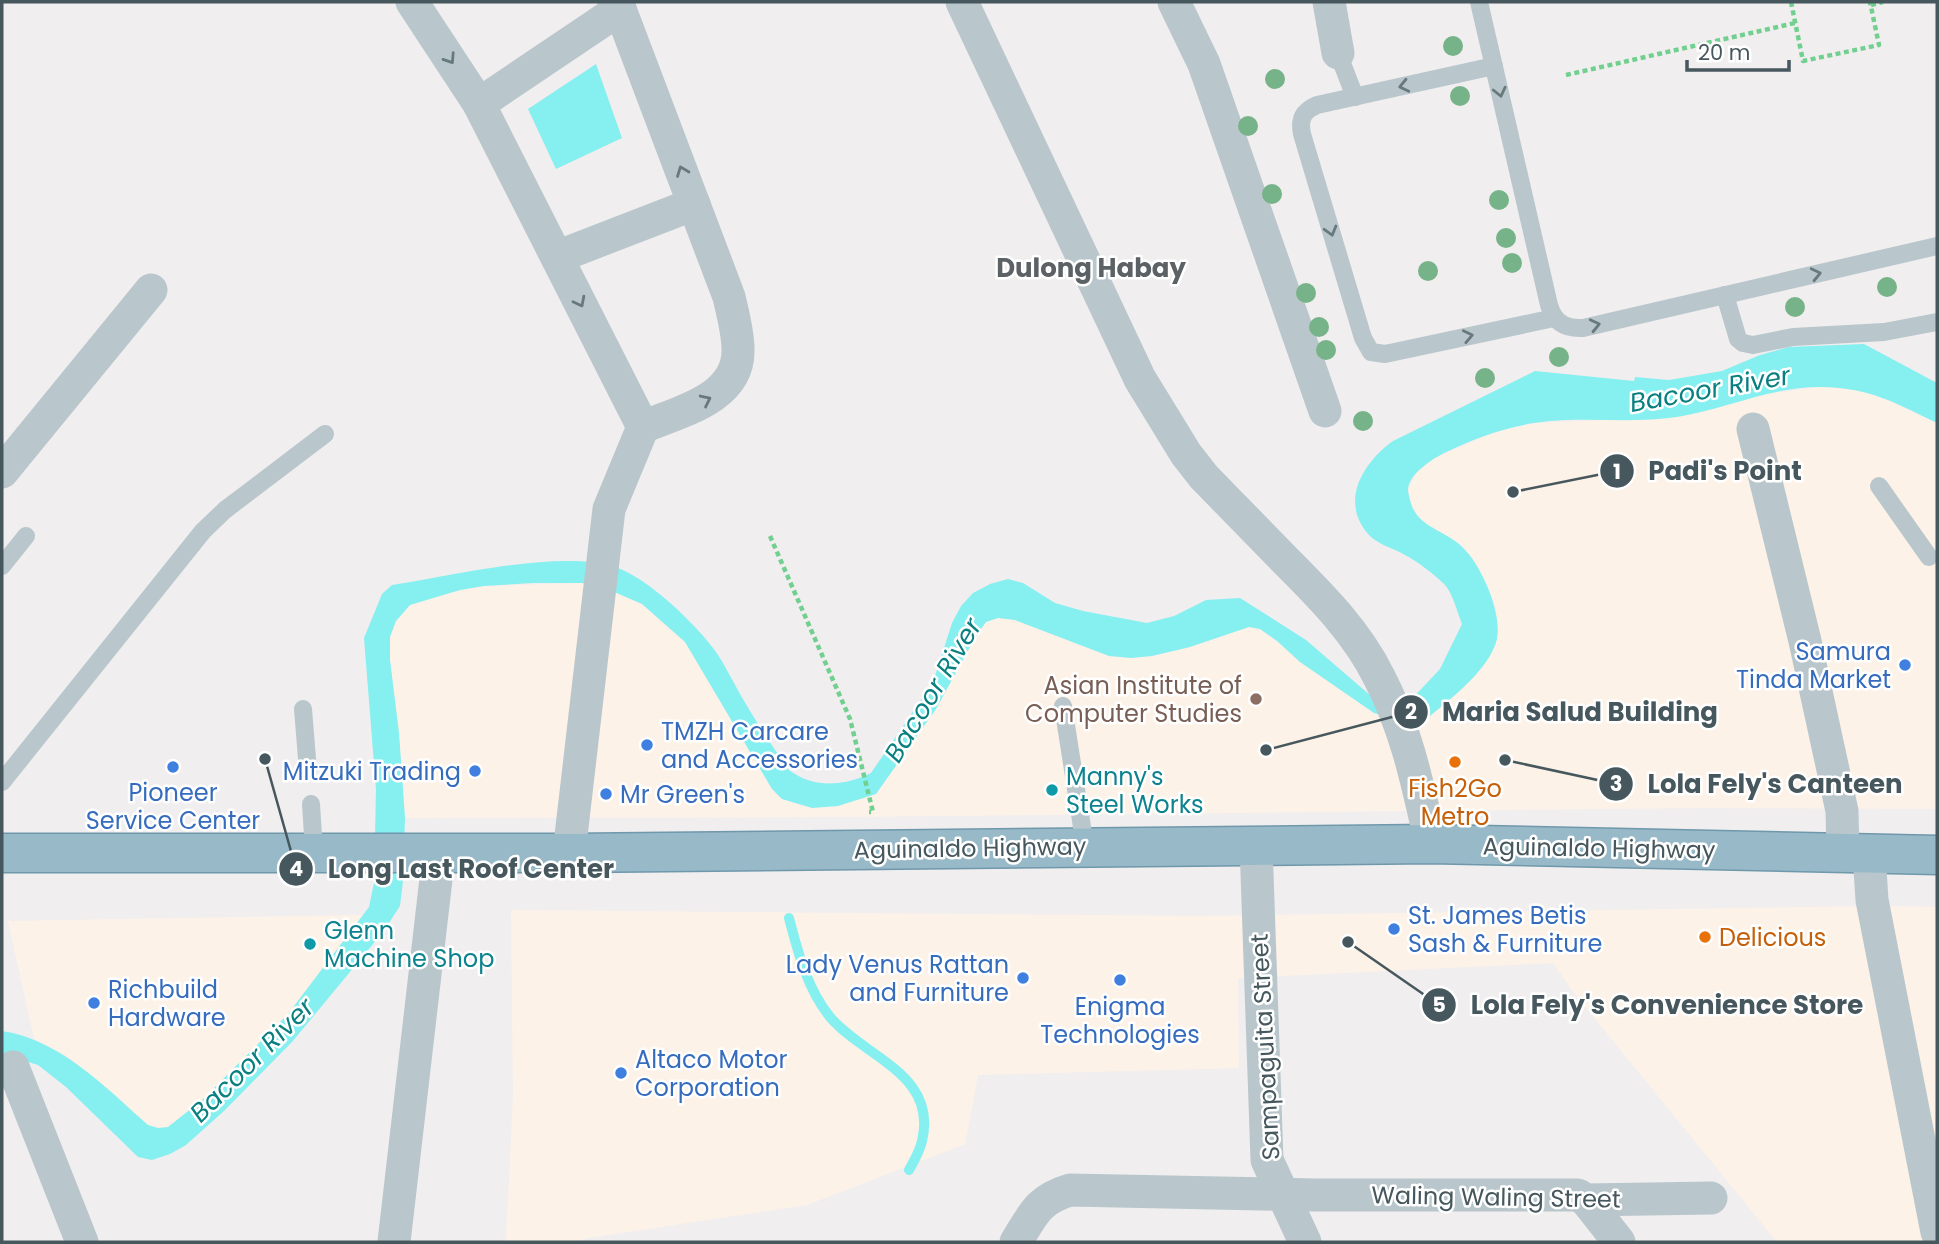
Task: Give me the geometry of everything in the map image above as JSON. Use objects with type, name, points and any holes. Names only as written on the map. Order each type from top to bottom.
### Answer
[{"type":"highway","name":"Aguinaldo Highway","points":[[2,853],[569,853],[1431,844],[1937,855]]},
{"type":"street","points":[[412,2],[479,104],[643,427]]},
{"type":"street","points":[[962,2],[1140,379],[1186,454],[1204,477],[1336,613],[1356,638],[1379,676],[1401,724],[1415,770],[1431,844]]},
{"type":"street","points":[[1174,2],[1204,64],[1325,411]]},
{"type":"street","points":[[1329,2],[1338,53]]},
{"type":"street","points":[[479,104],[617,6],[729,297],[736,326],[739,354],[730,381],[714,396],[643,427],[609,509],[569,853]]},
{"type":"street","points":[[557,257],[694,204]]},
{"type":"street","points":[[2,472],[151,290]]},
{"type":"street","points":[[1752,429],[1805,641],[1842,811],[1872,900],[1937,1232]]},
{"type":"street","name":"Sampaguita Street","points":[[1256,845],[1266,1160],[1305,1242]]},
{"type":"street","points":[[394,1242],[439,852]]},
{"type":"street","points":[[13,1067],[82,1242]]},
{"type":"street","name":"Waling Waling Street","points":[[1016,1242],[1035,1212],[1050,1196],[1070,1190],[1281,1195],[1578,1195],[1586,1200],[1711,1198]]},
{"type":"street","points":[[1586,1200],[1619,1242]]},
{"type":"lane","points":[[1479,2],[1549,305],[1554,318],[1562,325],[1572,329],[1583,328],[1937,246]]},
{"type":"lane","points":[[1338,53],[1355,97]]},
{"type":"lane","points":[[1494,66],[1309,108],[1300,124],[1366,346],[1371,352],[1385,354],[1554,318]]},
{"type":"lane","points":[[1725,295],[1735,333],[1738,339],[1748,345],[1793,337],[1884,332],[1937,322]]},
{"type":"lane","points":[[2,782],[203,531],[225,510],[325,434]]},
{"type":"lane","points":[[1878,486],[1929,557]]},
{"type":"lane","points":[[2,566],[26,536]]},
{"type":"lane","points":[[1063,706],[1084,846]]},
{"type":"lane","points":[[303,709],[308,771]]},
{"type":"lane","points":[[311,804],[314,852]]},
{"type":"path","points":[[1791,2],[1803,61],[1879,45],[1870,3],[1883,2]]},
{"type":"path","points":[[1566,75],[1795,23]]},
{"type":"path","points":[[770,536],[850,719],[872,808]]},
{"type":"shaded area","points":[[1820,387],[1859,390],[1877,395],[1937,423],[1937,809],[1704,808],[839,817],[405,818],[390,637],[396,621],[410,605],[437,595],[484,586],[582,583],[612,591],[642,604],[685,642],[772,789],[782,799],[812,808],[876,794],[936,709],[976,636],[986,622],[998,618],[1015,620],[1109,656],[1131,658],[1190,647],[1249,627],[1260,629],[1300,662],[1374,713],[1391,719],[1497,639],[1493,599],[1471,556],[1458,543],[1423,522],[1412,508],[1408,490],[1416,473],[1435,458],[1497,431],[1535,423],[1676,417],[1758,395]]},
{"type":"shaded area","points":[[1937,907],[1937,1242],[1777,1242],[1574,993],[1553,963],[1238,978],[1239,1068],[978,1075],[965,1144],[807,1205],[588,1238],[577,1242],[506,1242],[513,1096],[511,910],[1200,916]]},
{"type":"shaded area","points":[[363,915],[288,1014],[202,1100],[168,1127],[158,1128],[148,1125],[65,1055],[34,1039],[8,921]]},
{"type":"water","points":[[596,64],[622,138],[556,169],[528,109]]},
{"type":"water","name":"Bacoor River","points":[[1864,344],[1937,383],[1937,423],[1895,403],[1855,390],[1804,388],[1768,394],[1677,417],[1570,420],[1522,425],[1466,443],[1433,459],[1422,468],[1408,489],[1413,509],[1423,521],[1459,544],[1472,559],[1488,588],[1498,633],[1492,651],[1475,675],[1419,725],[1374,713],[1300,662],[1260,629],[1249,627],[1190,647],[1131,658],[1109,656],[1015,620],[998,618],[986,622],[976,636],[936,709],[876,794],[838,806],[812,808],[782,799],[772,789],[685,642],[642,604],[612,591],[582,583],[533,583],[460,590],[410,605],[396,621],[390,637],[405,818],[400,906],[383,932],[292,1042],[186,1145],[152,1160],[138,1157],[66,1087],[38,1065],[2,1056],[2,1031],[44,1044],[81,1067],[148,1125],[168,1127],[202,1100],[288,1014],[369,907],[374,883],[376,789],[364,638],[382,594],[392,585],[536,562],[592,562],[628,572],[684,615],[707,641],[789,770],[819,783],[840,783],[871,773],[933,682],[952,623],[961,606],[973,593],[1008,579],[1023,583],[1055,603],[1147,623],[1174,616],[1206,600],[1240,598],[1306,640],[1378,702],[1408,703],[1440,669],[1462,624],[1444,584],[1415,561],[1371,537],[1361,524],[1356,511],[1355,498],[1364,472],[1393,441],[1535,371],[1634,381],[1635,377],[1669,380],[1722,371],[1760,355],[1789,347]]},
{"type":"waterway","points":[[789,918],[804,970],[822,1006],[845,1031],[895,1069],[909,1083],[919,1099],[924,1118],[922,1141],[909,1170]]},
{"type":"place","name":"Padi's Point","points":[[1513,492]]},
{"type":"place","name":"Samura Tinda Market","points":[[1905,665]]},
{"type":"place","name":"Asian Institute of Computer Studies","points":[[1256,699]]},
{"type":"place","name":"TMZH Carcare and Accessories","points":[[647,745]]},
{"type":"place","name":"Maria Salud Building","points":[[1266,750]]},
{"type":"place","name":"Long Last Roof Center","points":[[265,759]]},
{"type":"place","name":"Lola Fely's Canteen","points":[[1505,760]]},
{"type":"place","name":"Fish2Go Metro","points":[[1455,762]]},
{"type":"place","name":"Pioneer Service Center","points":[[173,767]]},
{"type":"place","name":"Mitzuki Trading","points":[[475,771]]},
{"type":"place","name":"Manny's Steel Works","points":[[1052,790]]},
{"type":"place","name":"Mr Green's","points":[[606,794]]},
{"type":"place","name":"St. James Betis Sash & Furniture","points":[[1394,929]]},
{"type":"place","name":"Delicious","points":[[1705,937]]},
{"type":"place","name":"Lola Fely's Convenience Store","points":[[1348,942]]},
{"type":"place","name":"Glenn Machine Shop","points":[[310,944]]},
{"type":"place","name":"Lady Venus Rattan and Furniture","points":[[1023,978]]},
{"type":"place","name":"Enigma Technologies","points":[[1120,980]]},
{"type":"place","name":"Richbuild Hardware","points":[[94,1003]]},
{"type":"place","name":"Altaco Motor Corporation","points":[[621,1073]]},
{"type":"district","name":"Dulong Habay","points":[[1091,268]]}]
